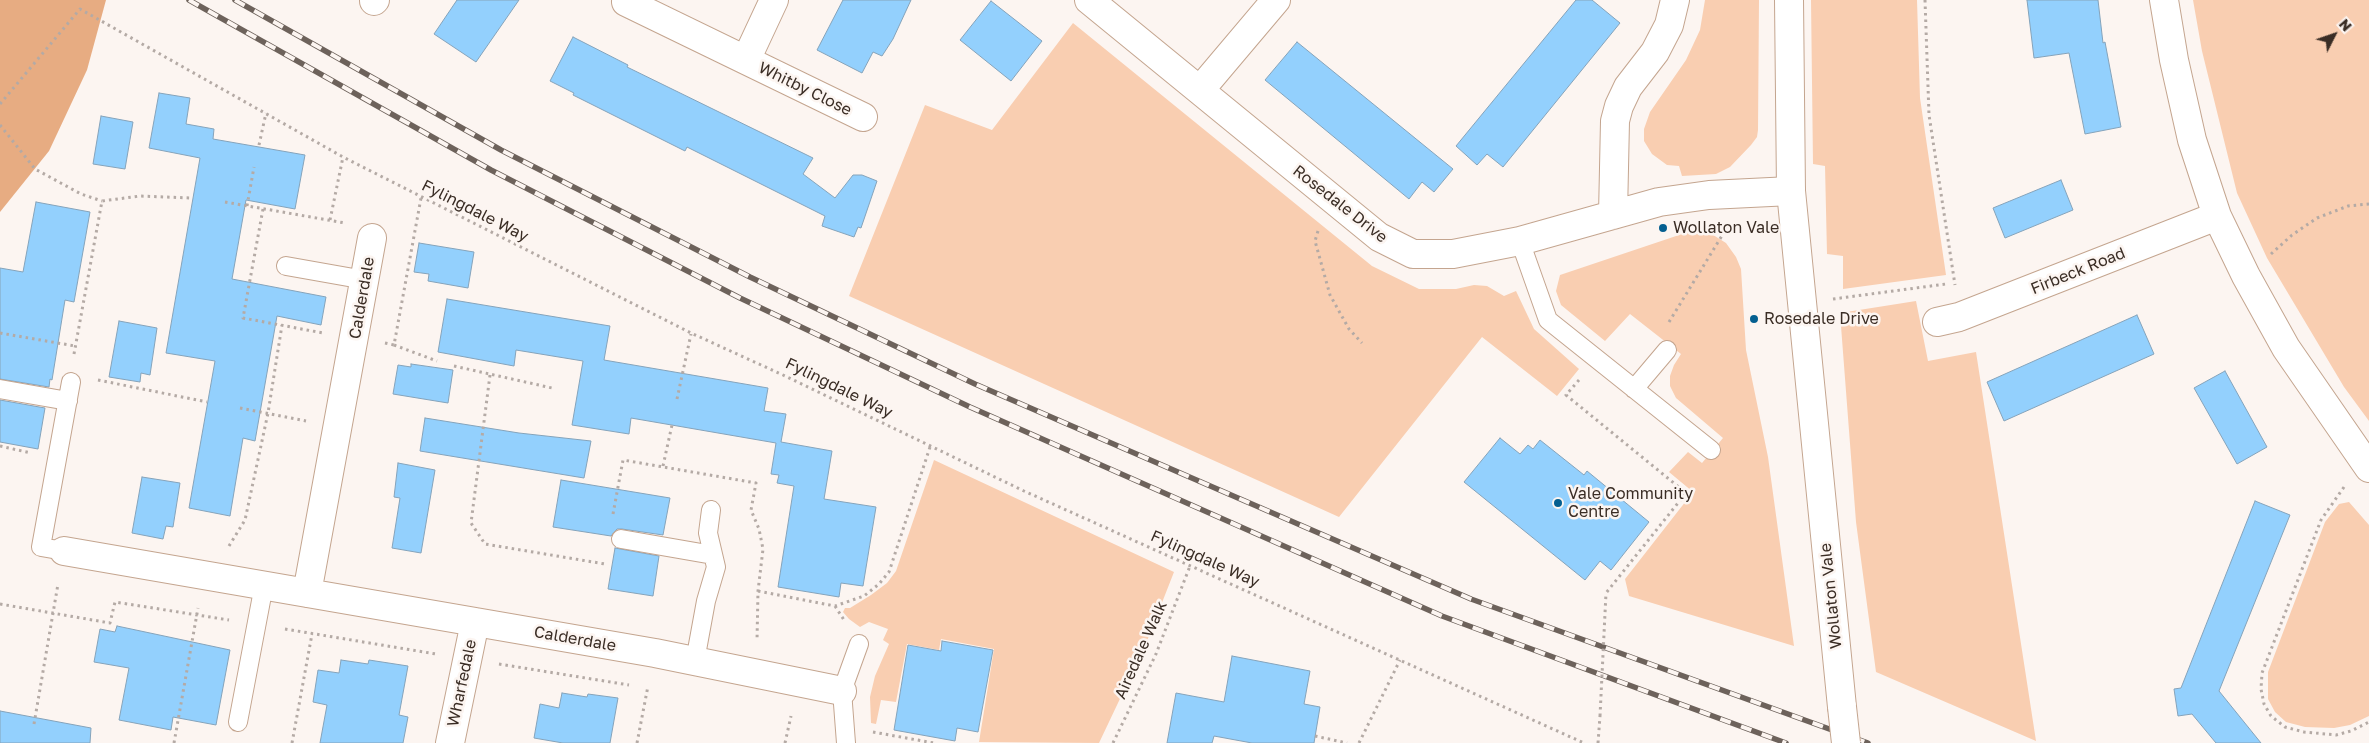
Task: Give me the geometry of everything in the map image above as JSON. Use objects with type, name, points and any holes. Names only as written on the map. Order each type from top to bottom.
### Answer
[{"type":"street","name":"Whitby Close","points":[[746,60],[774,0]]},
{"type":"street","name":"Rosedale Drive","points":[[1089,0],[1379,237],[1413,254],[1453,254],[1520,241],[1659,202],[1708,195],[1791,191]]},
{"type":"street","points":[[1200,90],[1276,0]]},
{"type":"street","points":[[1613,215],[1615,122],[1617,114],[1628,87],[1655,52],[1669,25],[1675,0]]},
{"type":"street","name":"Wollaton Vale","points":[[1789,0],[1791,191],[1846,743]]},
{"type":"street","points":[[2164,0],[2174,60],[2192,140],[2217,216],[2246,276],[2286,348],[2367,467]]},
{"type":"street","name":"Whitby Close","points":[[626,2],[863,117]]},
{"type":"street","name":"Firbeck Road","points":[[1948,320],[2217,216]]},
{"type":"street","name":"Calderdale","points":[[307,593],[372,238]]},
{"type":"street","name":"Calderdale","points":[[64,551],[695,660],[842,691]]},
{"type":"street","name":"Wharfedale","points":[[450,743],[475,622]]},
{"type":"lane","points":[[1520,241],[1548,320],[1711,450]]},
{"type":"lane","points":[[286,266],[365,280]]},
{"type":"lane","points":[[1634,389],[1667,350]]},
{"type":"lane","points":[[64,551],[41,547],[71,378]]},
{"type":"lane","points":[[0,389],[68,401]]},
{"type":"lane","points":[[695,660],[706,601],[716,567],[708,534],[711,510]]},
{"type":"lane","points":[[621,538],[712,555]]},
{"type":"lane","points":[[238,722],[264,585]]},
{"type":"lane","points":[[846,743],[843,726],[842,691],[859,644]]},
{"type":"path","points":[[1925,0],[1929,116],[1954,283],[1948,320]]},
{"type":"path","name":"Fylingdale Way","points":[[0,104],[80,9],[343,157],[691,333],[783,375],[930,447],[1584,743]]},
{"type":"path","points":[[259,145],[266,114]]},
{"type":"path","points":[[0,125],[34,169],[81,194],[102,201],[140,196],[192,198]]},
{"type":"path","points":[[330,220],[343,157]]},
{"type":"path","points":[[247,206],[254,167]]},
{"type":"path","points":[[1667,350],[1662,335],[1723,234],[1735,195]]},
{"type":"path","points":[[102,201],[75,346],[71,378],[208,402]]},
{"type":"path","points":[[224,202],[348,223]]},
{"type":"path","points":[[1337,203],[1320,224],[1316,241],[1330,295],[1349,329],[1362,343]]},
{"type":"path","points":[[2246,276],[2292,236],[2317,218],[2348,206],[2369,204]]},
{"type":"path","points":[[1846,297],[1954,283]]},
{"type":"path","points":[[174,743],[208,576],[245,520],[268,413],[282,325]]},
{"type":"path","points":[[0,333],[75,346]]},
{"type":"path","points":[[677,399],[691,333]]},
{"type":"path","points":[[394,345],[437,361]]},
{"type":"path","points":[[1596,359],[1566,395],[1686,493],[1606,593],[1598,743]]},
{"type":"path","points":[[454,366],[552,388]]},
{"type":"path","points":[[240,408],[337,428]]},
{"type":"path","points":[[663,466],[672,425]]},
{"type":"path","points":[[758,591],[835,606],[864,596],[879,584],[889,572],[930,447]]},
{"type":"path","points":[[2367,467],[2339,492],[2321,520],[2262,673],[2261,689],[2264,704],[2271,716],[2285,727],[2304,732],[2336,735],[2351,731],[2369,722]]},
{"type":"path","points":[[34,724],[64,551]]},
{"type":"path","name":"Airedale Walk","points":[[1113,743],[1156,654],[1190,566]]},
{"type":"path","points":[[292,743],[312,634]]},
{"type":"path","points":[[637,743],[655,653]]},
{"type":"path","points":[[1359,743],[1400,660]]},
{"type":"path","points":[[785,743],[791,716]]},
{"type":"path","points":[[923,741],[924,735]]},
{"type":"path","points":[[1315,736],[1325,741],[1347,743]]},
{"type":"path","points":[[904,738],[904,743]]},
{"type":"shaded area","points":[[0,0],[106,0],[87,70],[49,151],[0,212]]},
{"type":"shaded area","points":[[1705,0],[1759,0],[1758,130],[1757,137],[1751,145],[1730,167],[1716,174],[1682,176],[1679,166],[1667,165],[1652,154],[1644,141],[1644,129],[1650,112],[1686,60],[1700,30]]},
{"type":"shaded area","points":[[1811,0],[1917,0],[1920,98],[1946,275],[1843,289],[1843,256],[1827,254],[1825,166],[1813,164]]},
{"type":"shaded area","points":[[2193,0],[2369,0],[2369,421],[2344,387],[2267,258],[2237,193],[2202,51]]},
{"type":"shaded area","points":[[1073,23],[1372,266],[1419,289],[1456,289],[1474,285],[1487,286],[1504,296],[1516,291],[1534,329],[1579,369],[1557,396],[1482,337],[1339,517],[849,296],[925,105],[992,130]]},
{"type":"shaded area","points":[[1694,230],[1710,233],[1726,243],[1736,257],[1741,269],[1746,350],[1768,457],[1794,646],[1629,596],[1625,579],[1693,492],[1669,472],[1688,452],[1702,463],[1723,438],[1676,398],[1670,386],[1670,376],[1681,354],[1630,314],[1605,341],[1561,305],[1556,291],[1560,275]]},
{"type":"shaded area","points":[[1916,301],[1928,361],[1976,352],[2036,741],[1876,672],[1856,522],[1840,313]]},
{"type":"shaded area","points":[[934,460],[1174,572],[1145,646],[1099,743],[979,742],[994,649],[941,639],[939,650],[907,644],[896,702],[881,700],[876,724],[871,723],[870,697],[875,676],[889,644],[883,640],[888,629],[869,622],[860,627],[843,612],[845,608],[850,608],[887,583],[896,571]]},
{"type":"shaded area","points":[[2349,502],[2369,525],[2369,716],[2350,725],[2334,728],[2305,727],[2286,722],[2275,712],[2268,699],[2268,672],[2325,522],[2339,504]]},
{"type":"building","points":[[457,0],[519,0],[476,62],[434,34]]},
{"type":"building","points":[[843,0],[911,0],[893,39],[882,56],[873,52],[862,73],[817,50]]},
{"type":"building","points":[[1576,0],[1592,0],[1620,23],[1503,167],[1487,154],[1477,165],[1456,146]]},
{"type":"building","points":[[2027,0],[2098,0],[2103,43],[2105,42],[2121,127],[2085,134],[2069,53],[2034,58]]},
{"type":"building","points":[[991,1],[1042,41],[1011,81],[960,40]]},
{"type":"building","points":[[573,37],[628,65],[627,67],[813,158],[803,174],[835,198],[853,175],[862,175],[877,181],[861,228],[858,227],[854,237],[822,226],[825,216],[687,147],[685,151],[573,95],[574,93],[550,81]]},
{"type":"building","points":[[1297,42],[1453,169],[1434,192],[1422,182],[1409,199],[1265,80]]},
{"type":"building","points":[[159,93],[190,98],[186,124],[214,129],[213,139],[305,155],[295,209],[246,200],[232,279],[326,297],[321,325],[277,316],[255,441],[243,438],[230,516],[189,508],[215,361],[166,353],[200,158],[149,148]]},
{"type":"building","points":[[101,116],[133,122],[125,169],[93,164]]},
{"type":"building","points":[[2061,180],[2073,210],[2005,238],[1993,208]]},
{"type":"building","points":[[36,202],[90,212],[74,302],[65,300],[52,380],[50,379],[49,387],[0,379],[0,268],[23,272]]},
{"type":"building","points":[[419,243],[474,252],[468,288],[428,281],[429,274],[414,272]]},
{"type":"building","points":[[447,299],[610,326],[604,360],[768,388],[764,411],[786,414],[781,442],[832,451],[824,499],[876,507],[863,586],[841,583],[839,597],[778,587],[794,486],[777,483],[779,475],[771,474],[776,443],[631,418],[629,434],[572,425],[583,361],[516,350],[514,366],[438,352]]},
{"type":"building","points":[[2137,315],[2154,354],[2004,421],[1987,382]]},
{"type":"building","points":[[119,321],[157,328],[150,375],[141,373],[140,382],[109,377]]},
{"type":"building","points":[[411,364],[453,370],[448,403],[393,394],[398,365],[411,367]]},
{"type":"building","points":[[2225,371],[2267,447],[2237,464],[2194,388]]},
{"type":"building","points":[[0,400],[45,408],[38,449],[0,442]]},
{"type":"building","points":[[425,418],[519,433],[591,441],[584,478],[420,451]]},
{"type":"building","name":"Vale Community Centre","points":[[1500,438],[1520,454],[1528,445],[1533,449],[1540,440],[1584,475],[1587,471],[1649,522],[1611,570],[1600,561],[1585,580],[1464,482]]},
{"type":"building","points":[[398,463],[435,470],[421,553],[392,548],[400,498],[394,497]]},
{"type":"building","points":[[142,477],[180,483],[173,527],[166,526],[163,539],[132,533]]},
{"type":"building","points":[[561,480],[670,498],[663,535],[617,529],[611,536],[553,527]]},
{"type":"building","points":[[2255,501],[2290,515],[2219,691],[2261,743],[2216,743],[2192,714],[2178,716],[2174,689],[2181,688]]},
{"type":"building","points":[[615,548],[659,556],[653,596],[608,589]]},
{"type":"building","points":[[117,626],[230,650],[216,725],[173,717],[171,730],[119,720],[129,668],[94,662],[100,629],[115,632]]},
{"type":"building","points":[[942,641],[993,650],[978,732],[957,728],[955,741],[894,730],[908,645],[941,651]]},
{"type":"building","points":[[1232,656],[1310,671],[1304,704],[1320,707],[1314,743],[1252,743],[1214,736],[1212,743],[1167,743],[1176,693],[1224,702]]},
{"type":"building","points":[[341,660],[368,664],[369,660],[408,666],[399,715],[408,717],[403,743],[320,743],[327,705],[313,702],[318,670],[339,673]]},
{"type":"building","points":[[562,693],[587,697],[588,694],[618,698],[610,743],[563,743],[534,738],[540,704],[559,708]]},
{"type":"building","points":[[0,711],[91,728],[90,743],[0,743]]},
{"type":"railway","points":[[189,0],[491,170],[740,298],[970,407],[1442,616],[1786,743]]},
{"type":"railway","points":[[235,0],[501,150],[750,277],[975,384],[1471,599],[1868,743]]},
{"type":"place","name":"Wollaton Vale","points":[[1663,228]]},
{"type":"place","name":"Rosedale Drive","points":[[1754,319]]},
{"type":"place","name":"Vale Community Centre","points":[[1558,503]]}]
